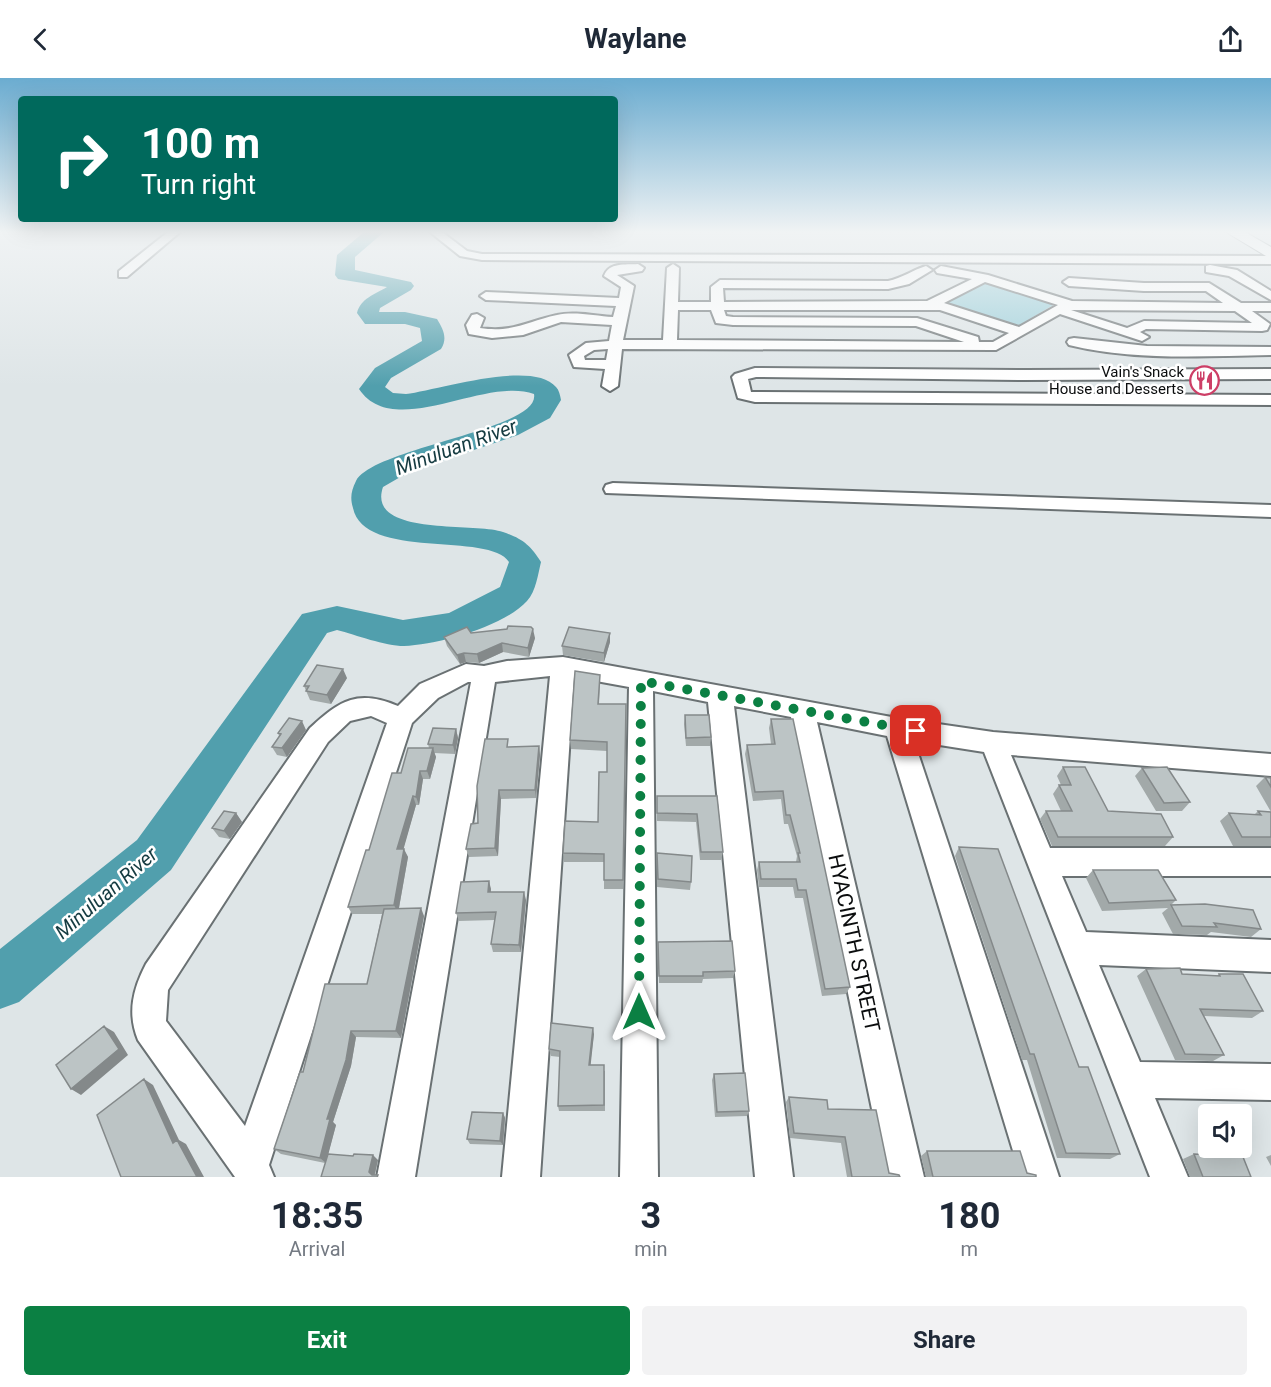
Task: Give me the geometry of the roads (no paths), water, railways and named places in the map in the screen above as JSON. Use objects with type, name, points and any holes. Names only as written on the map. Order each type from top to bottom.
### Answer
[{"type":"street","points":[[610,386],[619,321],[628,286],[623,283]]},
{"type":"street","points":[[670,345],[673,283]]},
{"type":"street","points":[[895,283],[724,284],[717,287],[718,313],[724,321],[917,322],[986,346]]},
{"type":"street","points":[[929,305],[973,283]]},
{"type":"street","points":[[1001,283],[1040,295],[1064,308],[1180,350]]},
{"type":"street","points":[[1040,295],[1067,283]]},
{"type":"street","points":[[1083,283],[1110,286],[1209,287],[1263,324],[1262,327],[1144,325],[1128,332]]},
{"type":"street","points":[[1251,283],[1271,296]]},
{"type":"street","points":[[486,296],[623,302]]},
{"type":"street","points":[[672,306],[717,304],[929,305],[942,306],[1021,332]]},
{"type":"street","points":[[614,366],[582,365],[575,359],[579,352],[591,346],[615,344],[986,346],[1001,344],[1064,308],[1271,307]]},
{"type":"street","points":[[477,318],[473,325],[474,331],[492,334],[535,329],[553,319],[619,321]]},
{"type":"street","points":[[1074,342],[1107,348],[1145,351],[1271,351]]},
{"type":"street","points":[[1014,360],[1042,399]]},
{"type":"street","points":[[1271,374],[1025,375],[755,372],[740,377],[744,395],[754,397],[1271,400]]},
{"type":"street","points":[[613,489],[1271,511]]},
{"type":"street","points":[[521,1177],[563,666]]},
{"type":"street","points":[[253,1171],[401,718],[441,684],[466,674],[484,675],[507,670],[563,666],[897,728],[993,743],[1271,765]]},
{"type":"street","points":[[396,1177],[484,675]]},
{"type":"street","points":[[639,1177],[641,681]]},
{"type":"street","points":[[720,696],[774,1177]]},
{"type":"street","points":[[253,1171],[150,1028],[147,1007],[150,990],[329,723],[347,712],[373,706],[401,718]]},
{"type":"street","name":"HYACINTH STREET","points":[[802,709],[905,1177]]},
{"type":"street","points":[[897,728],[1040,1177]]},
{"type":"street","points":[[993,743],[1169,1177]]},
{"type":"street","points":[[1040,862],[1271,862]]},
{"type":"street","points":[[1078,948],[1271,956]]},
{"type":"street","points":[[1128,1080],[1271,1082]]},
{"type":"waterway","name":"Minuluan River","points":[[0,983],[154,855],[315,623],[337,618],[403,633],[456,625],[495,606],[515,593],[525,562],[518,551],[492,539],[452,537],[386,527],[369,513],[365,496],[370,482],[399,466],[509,429],[541,413],[548,400],[546,390],[526,383],[503,383],[406,402],[386,400],[371,389],[383,373],[433,344],[434,335],[429,324],[405,318],[373,319],[368,313],[370,305],[404,286],[393,283]]},
{"type":"place","name":"Vain's Snack House and Desserts","points":[[1205,381]]}]
